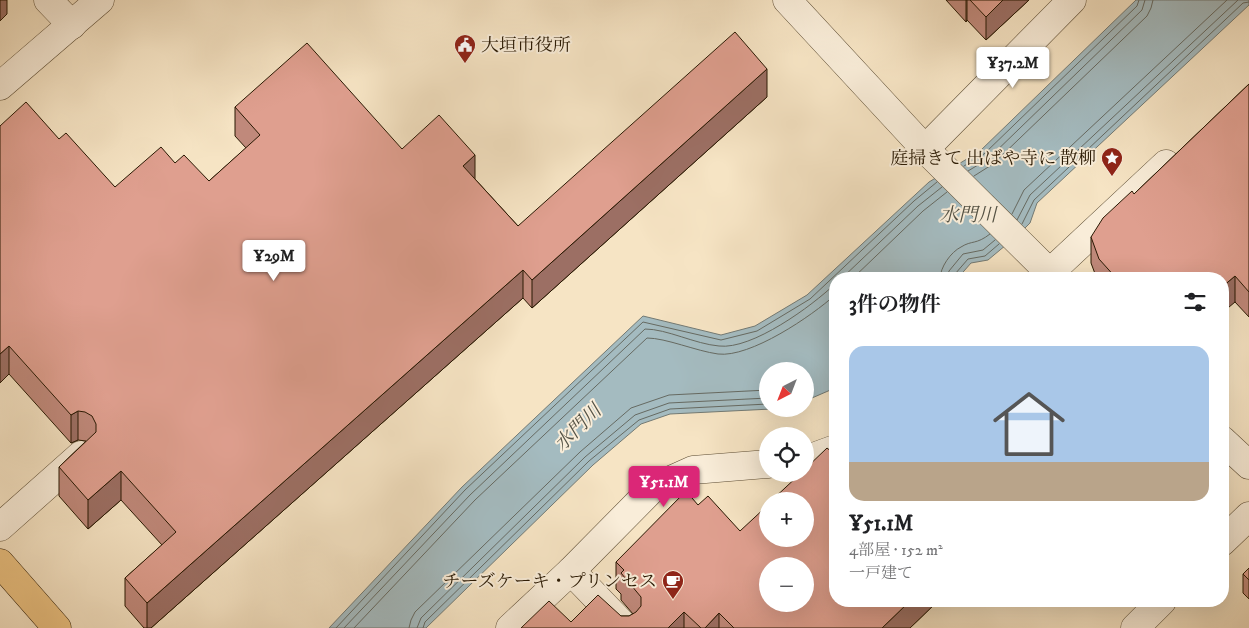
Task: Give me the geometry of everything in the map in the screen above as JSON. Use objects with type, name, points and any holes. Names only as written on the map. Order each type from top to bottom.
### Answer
[{"type":"main road","points":[[0,563],[57,628]]},
{"type":"street","points":[[48,0],[72,26]]},
{"type":"street","points":[[0,86],[100,0]]},
{"type":"street","points":[[787,0],[934,158],[1044,272]]},
{"type":"street","points":[[934,158],[1072,0]]},
{"type":"street","points":[[1054,272],[1185,146]]},
{"type":"street","points":[[1229,446],[1249,465]]},
{"type":"street","points":[[814,457],[829,451]]},
{"type":"street","points":[[0,527],[81,454]]},
{"type":"street","points":[[510,628],[571,572],[653,488],[693,470],[759,465]]},
{"type":"street","points":[[1229,535],[1249,516]]},
{"type":"street","points":[[571,572],[626,628]]},
{"type":"street","points":[[1135,628],[1156,607]]},
{"type":"water","name":"水門川","points":[[1136,0],[1249,0],[1249,5],[1037,203],[1030,223],[988,260],[971,263],[963,272],[832,272],[929,182],[980,151]]},
{"type":"water","name":"水門川","points":[[829,275],[829,391],[814,397],[814,362],[759,362],[759,410],[670,414],[641,424],[593,465],[426,628],[329,628],[462,487],[643,316],[721,335],[755,326],[807,295]]},
{"type":"building","points":[[970,0],[1003,0],[986,17]]},
{"type":"building","points":[[735,32],[767,69],[532,280],[523,270],[147,603],[125,578],[176,532],[121,471],[88,500],[59,467],[96,432],[96,424],[92,416],[78,411],[71,415],[9,346],[0,354],[0,126],[26,102],[59,139],[66,133],[115,187],[161,147],[175,163],[184,155],[209,181],[260,135],[235,107],[307,43],[402,149],[439,115],[475,155],[463,166],[518,226]]},
{"type":"building","points":[[1249,84],[1249,292],[1235,276],[1229,281],[1229,272],[1111,272],[1099,259],[1091,237],[1103,218],[1132,191],[1134,194]]},
{"type":"building","points":[[827,448],[829,450],[829,607],[904,607],[882,628],[734,628],[719,613],[705,628],[701,628],[684,612],[668,628],[521,628],[549,601],[571,622],[598,595],[621,616],[629,616],[636,612],[641,606],[641,597],[621,573],[624,570],[616,562],[686,491],[698,505],[708,496],[740,531],[759,513],[759,547],[814,547],[814,492],[781,492],[791,482],[814,482],[814,460]]},
{"type":"building","points":[[1249,568],[1249,580],[1243,574]]},
{"type":"place","name":"大垣市役所","points":[[465,64]]},
{"type":"place","name":"庭掃きて 出ばや寺に 散柳","points":[[1112,177]]},
{"type":"place","name":"チーズケーキ・プリンセス","points":[[673,600]]}]
